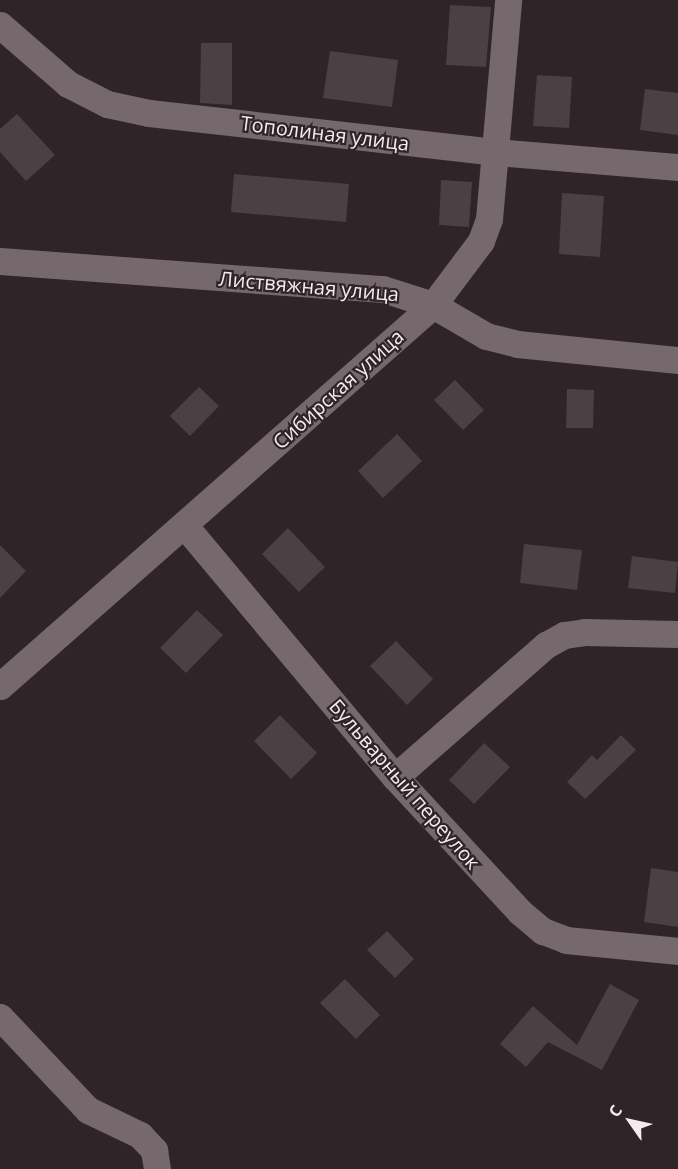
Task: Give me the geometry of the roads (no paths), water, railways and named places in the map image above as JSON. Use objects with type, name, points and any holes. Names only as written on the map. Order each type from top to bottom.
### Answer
[{"type":"street","name":"Сибирская улица","points":[[0,686],[185,526],[433,304],[481,242],[489,219],[507,0]]},
{"type":"street","name":"Тополиная улица","points":[[0,25],[68,84],[107,104],[161,114],[495,152],[678,167]]},
{"type":"street","name":"Листвяжная улица","points":[[0,261],[383,289],[433,304],[486,336],[517,344],[678,360]]},
{"type":"street","name":"Бульварный переулок","points":[[185,526],[395,777],[520,912],[543,931],[566,940],[678,951]]},
{"type":"street","points":[[395,777],[546,645],[564,635],[585,632],[678,634]]},
{"type":"street","points":[[0,1017],[88,1110],[140,1135],[154,1150],[159,1168]]}]
